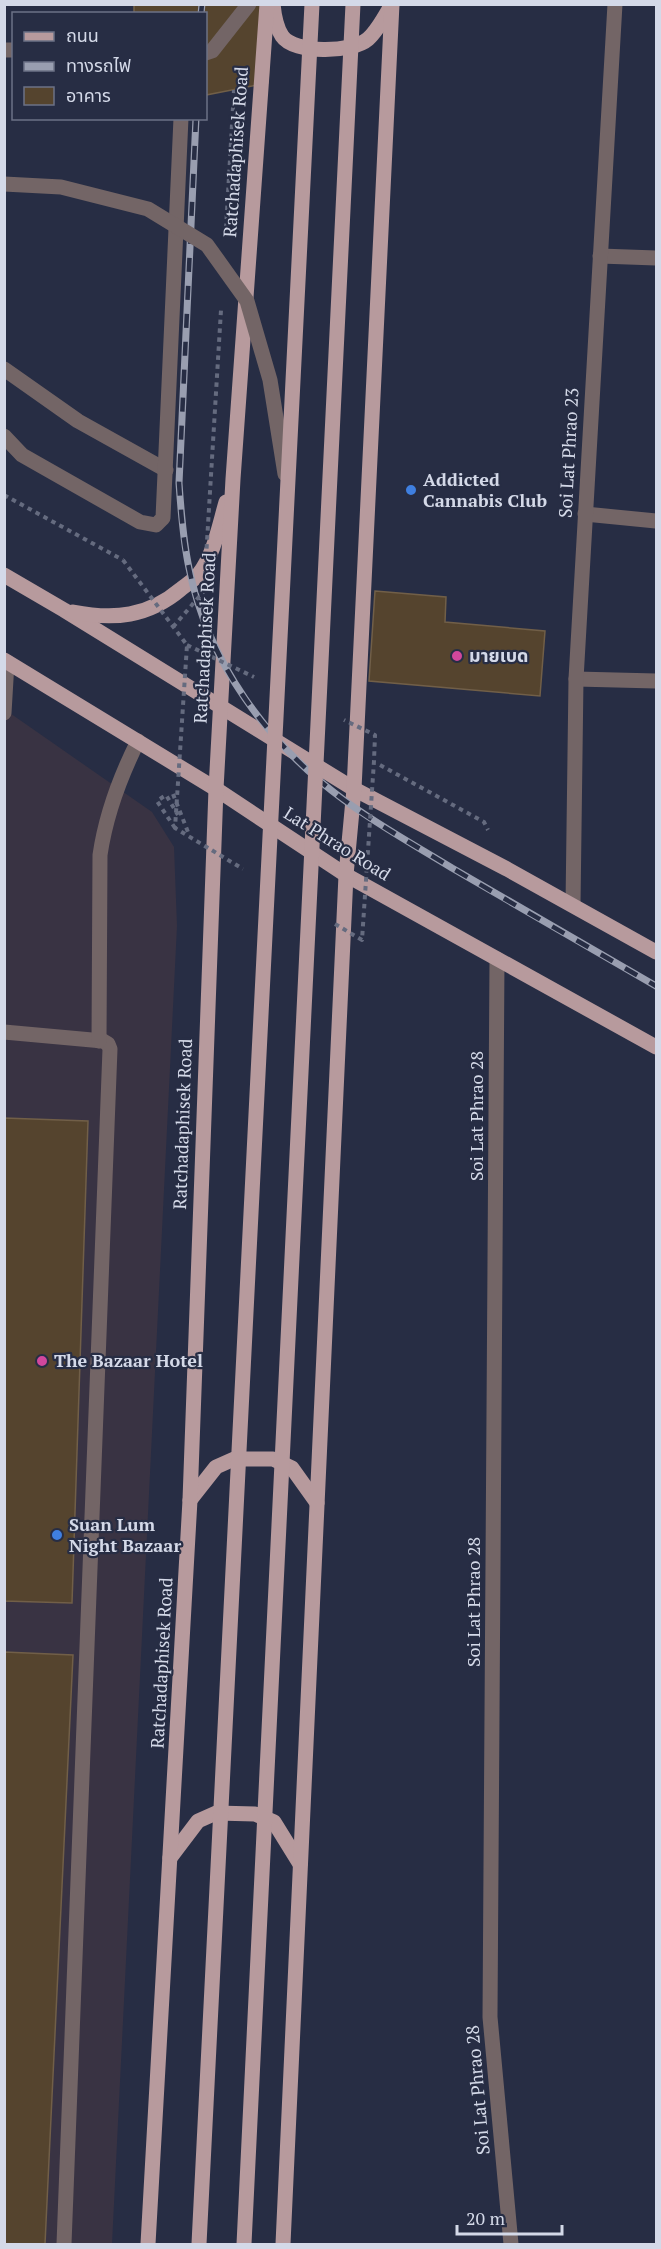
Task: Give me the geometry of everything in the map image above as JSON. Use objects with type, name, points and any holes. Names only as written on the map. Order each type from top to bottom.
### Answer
[{"type":"main road","name":"Ratchadaphisek Road","points":[[148,2244],[189,1500],[216,789],[233,479],[267,4]]},
{"type":"main road","points":[[273,4],[275,19],[282,36],[293,45],[317,49],[345,49],[368,39],[392,4]]},
{"type":"main road","points":[[199,2244],[286,483],[312,4]]},
{"type":"main road","points":[[244,2244],[353,4]]},
{"type":"main road","points":[[283,2244],[346,876],[354,789],[392,4]]},
{"type":"main road","points":[[64,610],[99,617],[135,615],[171,597],[198,575],[212,550],[233,479]]},
{"type":"main road","points":[[4,575],[354,789],[507,868],[657,952]]},
{"type":"main road","name":"Lat Phrao Road","points":[[6,661],[216,789],[346,876],[657,1047]]},
{"type":"main road","points":[[189,1500],[216,1467],[234,1459],[273,1460],[292,1468],[317,1503]]},
{"type":"main road","points":[[170,1858],[198,1821],[216,1813],[255,1814],[274,1822],[300,1864]]},
{"type":"street","points":[[207,53],[212,51],[249,4]]},
{"type":"street","name":"Soi Lat Phrao 23","points":[[573,905],[576,679],[615,4]]},
{"type":"street","points":[[4,436],[22,455],[140,522],[156,525],[163,518],[181,120]]},
{"type":"street","points":[[4,184],[62,187],[148,209],[207,244],[247,301],[270,380],[286,483]]},
{"type":"street","points":[[600,256],[657,258]]},
{"type":"street","points":[[4,369],[78,422],[166,470]]},
{"type":"street","points":[[585,514],[657,521]]},
{"type":"street","points":[[4,713],[6,661]]},
{"type":"street","points":[[576,679],[657,681]]},
{"type":"street","points":[[99,1041],[102,838],[120,777],[138,741]]},
{"type":"street","name":"Soi Lat Phrao 28","points":[[497,959],[490,2017],[512,2244]]},
{"type":"street","points":[[4,1032],[103,1041],[108,1044],[110,1063],[64,2244]]},
{"type":"path","points":[[226,233],[234,90]]},
{"type":"path","points":[[4,495],[123,560],[172,627],[204,591],[221,304]]},
{"type":"path","points":[[158,754],[182,822]]},
{"type":"path","points":[[374,761],[484,822]]},
{"type":"path","points":[[175,828],[157,801],[166,795],[195,845]]},
{"type":"shaded area","name":"Suan Lum Night Bazaar","points":[[4,709],[152,812],[174,847],[177,926],[112,2244],[5,2244]]},
{"type":"building","points":[[134,4],[272,4],[268,83],[207,95],[207,12],[134,12]]},
{"type":"building","name":"มายเบด","points":[[375,591],[446,597],[445,622],[545,631],[540,696],[369,681]]},
{"type":"building","name":"The Bazaar Hotel","points":[[4,1118],[88,1121],[72,1603],[4,1601]]},
{"type":"building","points":[[4,1652],[73,1655],[45,2244],[4,2244]]},
{"type":"railway","points":[[201,12],[202,4]]},
{"type":"railway","points":[[196,120],[179,483],[189,568],[198,603],[226,668],[245,699],[290,753],[344,800],[452,868],[656,986]]},
{"type":"place","name":"Addicted Cannabis Club","points":[[411,490]]},
{"type":"place","name":"มายเบด","points":[[457,656]]},
{"type":"place","name":"The Bazaar Hotel","points":[[42,1361]]},
{"type":"place","name":"Suan Lum Night Bazaar","points":[[57,1535]]}]
